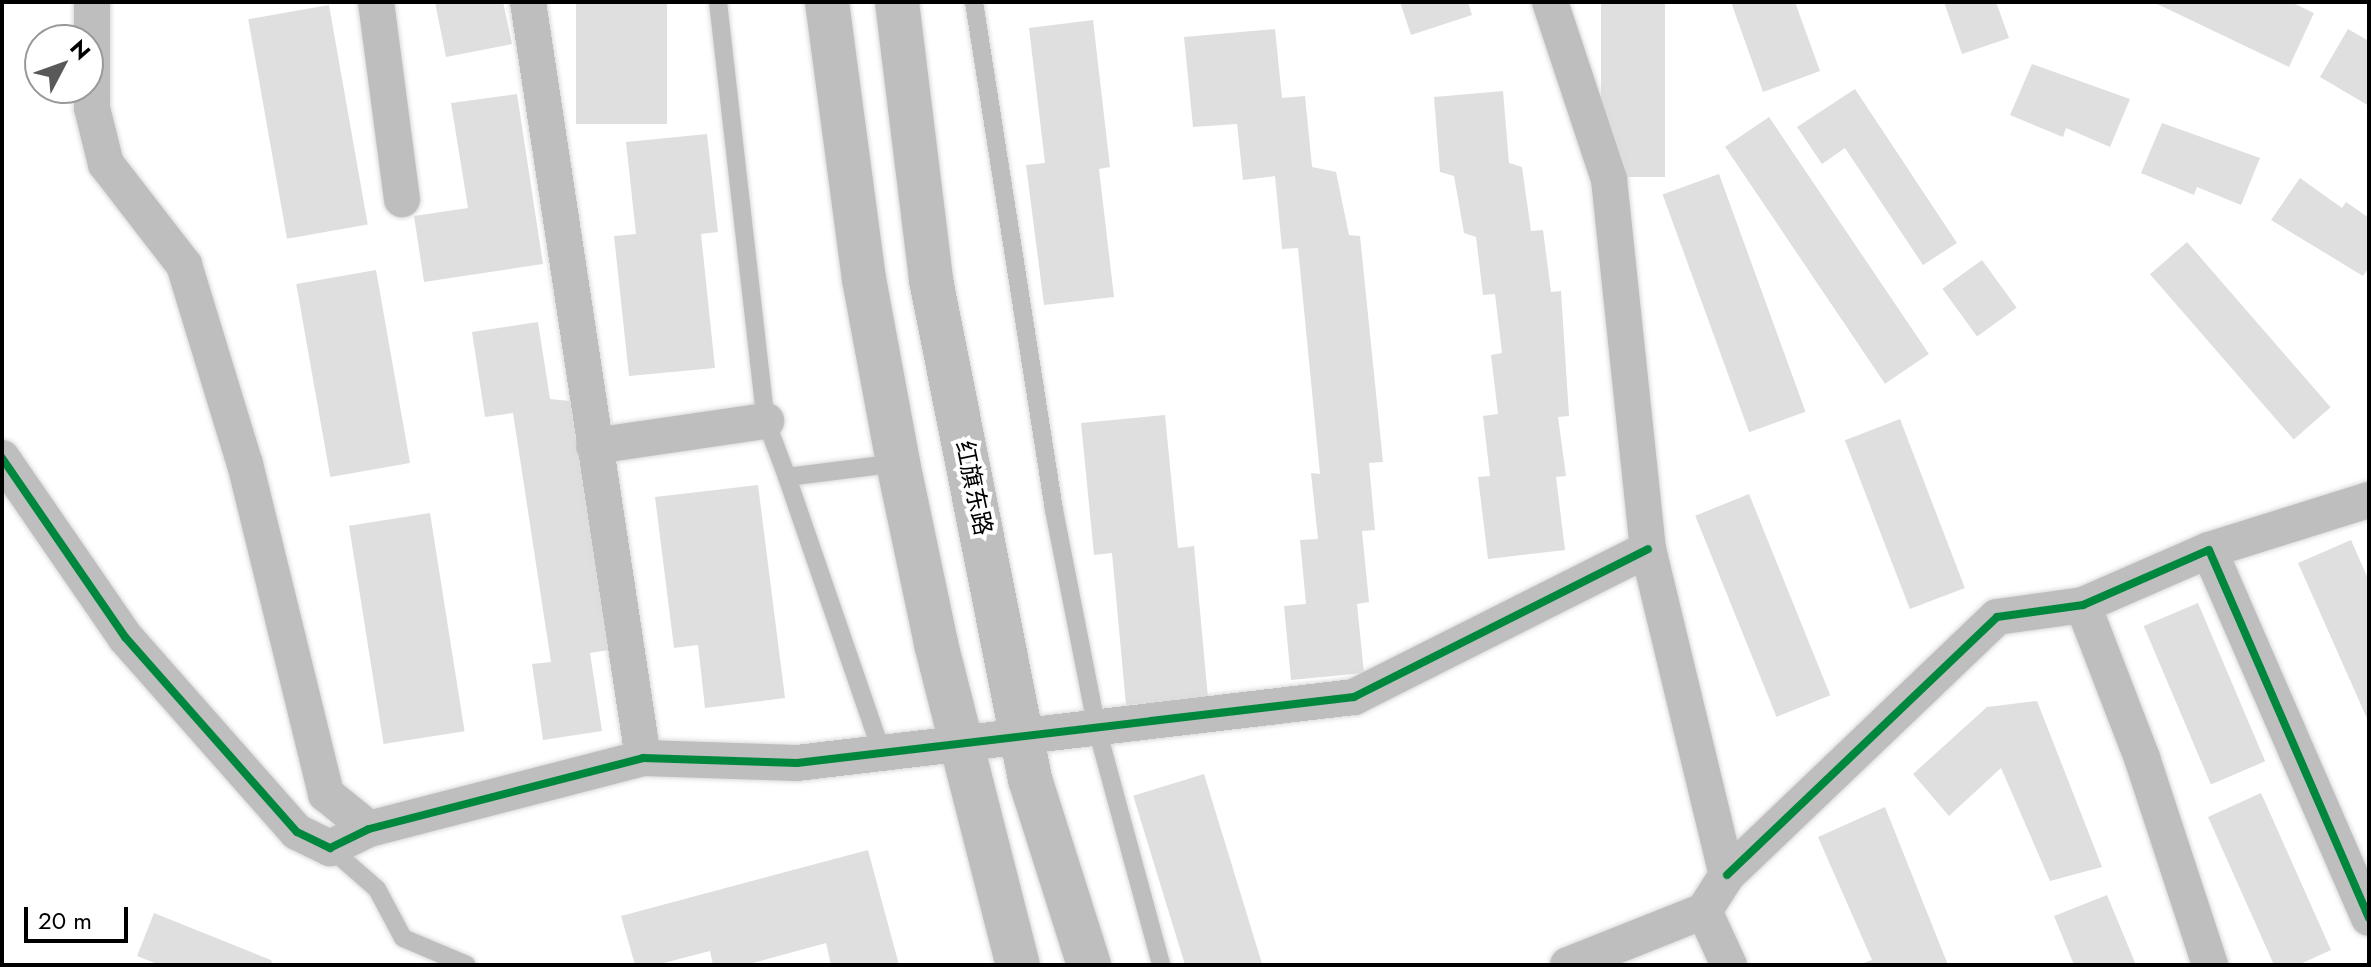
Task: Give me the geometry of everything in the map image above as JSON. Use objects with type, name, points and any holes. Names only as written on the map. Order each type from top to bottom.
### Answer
[{"type":"main road","points":[[827,2],[864,279],[898,463],[961,747],[1018,965]]},
{"type":"main road","name":"红旗东路","points":[[897,2],[931,280],[1025,735],[1030,779],[1089,965]]},
{"type":"street","points":[[92,2],[92,108],[106,164],[184,265],[245,464],[326,794],[369,829]]},
{"type":"street","points":[[376,2],[402,199]]},
{"type":"street","points":[[528,2],[643,758]]},
{"type":"street","points":[[1550,2],[1609,179],[1648,549],[1727,875]]},
{"type":"street","points":[[594,446],[766,421]]},
{"type":"street","points":[[2,458],[125,637],[297,832],[330,848],[369,829],[643,758],[797,763],[961,747],[1096,725],[1354,697],[1648,549]]},
{"type":"street","points":[[1568,965],[1704,911],[1727,875],[1997,617],[2083,605],[2209,550],[2369,500]]},
{"type":"street","points":[[2209,550],[2369,918]]},
{"type":"street","points":[[2083,605],[2142,758],[2210,965]]},
{"type":"street","points":[[1704,911],[1729,965]]},
{"type":"lane","points":[[718,2],[766,421],[882,753]]},
{"type":"lane","points":[[974,2],[1054,510],[1096,725],[1161,965]]},
{"type":"lane","points":[[787,477],[898,463]]},
{"type":"lane","points":[[330,848],[377,889],[403,938],[467,965]]},
{"type":"building","points":[[435,2],[503,2],[512,44],[446,57]]},
{"type":"building","points":[[576,2],[667,2],[667,124],[576,124]]},
{"type":"building","points":[[1400,2],[1468,2],[1472,15],[1411,35]]},
{"type":"building","points":[[1601,2],[1665,2],[1665,177],[1601,177]]},
{"type":"building","points":[[1731,2],[1795,2],[1820,71],[1763,92]]},
{"type":"building","points":[[1944,2],[1996,2],[2009,38],[1962,54]]},
{"type":"building","points":[[2153,2],[2291,2],[2314,13],[2289,67]]},
{"type":"building","points":[[329,5],[368,225],[287,239],[248,19]]},
{"type":"building","points":[[1093,20],[1110,167],[1099,169],[1114,297],[1044,305],[1026,165],[1045,163],[1029,28]]},
{"type":"building","points":[[1275,29],[1282,98],[1305,96],[1312,167],[1336,172],[1349,235],[1360,236],[1383,462],[1369,463],[1375,530],[1362,531],[1369,602],[1357,604],[1364,673],[1291,680],[1284,606],[1306,604],[1300,540],[1318,539],[1311,473],[1320,474],[1298,248],[1282,249],[1275,176],[1243,180],[1237,124],[1193,127],[1184,37]]},
{"type":"building","points":[[2348,29],[2369,41],[2369,106],[2320,77]]},
{"type":"building","points":[[2032,64],[2130,99],[2110,147],[2066,128],[2063,137],[2010,115]]},
{"type":"building","points":[[1855,89],[1957,243],[1923,265],[1845,148],[1822,164],[1797,127]]},
{"type":"building","points":[[1503,91],[1509,163],[1522,167],[1531,231],[1543,230],[1551,292],[1561,291],[1569,416],[1558,417],[1566,476],[1556,477],[1565,550],[1488,559],[1478,477],[1490,476],[1483,416],[1498,414],[1491,355],[1502,353],[1495,294],[1483,295],[1476,237],[1464,233],[1454,176],[1440,172],[1434,97]]},
{"type":"building","points":[[517,94],[543,264],[424,282],[414,216],[468,208],[451,103]]},
{"type":"building","points":[[1769,117],[1929,354],[1885,384],[1725,147]]},
{"type":"building","points":[[2162,123],[2260,158],[2241,205],[2197,187],[2194,195],[2141,173]]},
{"type":"building","points":[[707,134],[718,232],[701,234],[715,368],[629,376],[614,236],[636,234],[626,142]]},
{"type":"building","points":[[1719,174],[1806,412],[1749,432],[1663,195]]},
{"type":"building","points":[[2300,178],[2342,208],[2346,202],[2369,218],[2369,267],[2363,276],[2271,220]]},
{"type":"building","points":[[2187,242],[2331,407],[2294,439],[2150,274]]},
{"type":"building","points":[[1982,260],[2017,308],[1977,337],[1942,289]]},
{"type":"building","points":[[376,270],[410,463],[330,477],[296,284]]},
{"type":"building","points":[[538,322],[550,399],[570,401],[609,650],[590,653],[602,731],[543,740],[532,664],[551,662],[513,413],[485,417],[472,332]]},
{"type":"building","points":[[1165,415],[1178,548],[1194,546],[1208,698],[1126,705],[1112,553],[1094,555],[1081,423]]},
{"type":"building","points":[[1900,419],[1965,588],[1910,609],[1845,440]]},
{"type":"building","points":[[758,485],[785,698],[705,708],[698,645],[674,648],[655,497]]},
{"type":"building","points":[[1749,494],[1830,695],[1777,717],[1695,516]]},
{"type":"building","points":[[430,513],[465,731],[384,744],[349,526]]},
{"type":"building","points":[[2351,540],[2369,581],[2369,723],[2298,563]]},
{"type":"building","points":[[2198,603],[2265,761],[2211,784],[2144,626]]},
{"type":"building","points":[[2037,701],[2102,867],[2050,881],[2001,768],[1949,816],[1913,774],[1987,707]]},
{"type":"building","points":[[1204,774],[1262,964],[1185,965],[1133,796]]},
{"type":"building","points":[[2261,793],[2331,950],[2298,965],[2274,965],[2208,817]]},
{"type":"building","points":[[1885,807],[1948,965],[1858,965],[1872,960],[1818,837]]},
{"type":"building","points":[[868,850],[899,965],[831,965],[826,943],[746,965],[713,965],[710,951],[656,965],[635,965],[621,916]]},
{"type":"building","points":[[2107,895],[2136,965],[2074,965],[2054,916]]},
{"type":"building","points":[[154,913],[271,960],[273,965],[160,965],[137,956]]},
{"type":"cycle path","points":[[2,458],[125,637],[297,832],[330,848],[369,829],[643,758],[797,763],[1354,697],[1648,549]]},
{"type":"cycle path","points":[[1727,875],[1997,617],[2083,605],[2209,550],[2369,918]]}]
